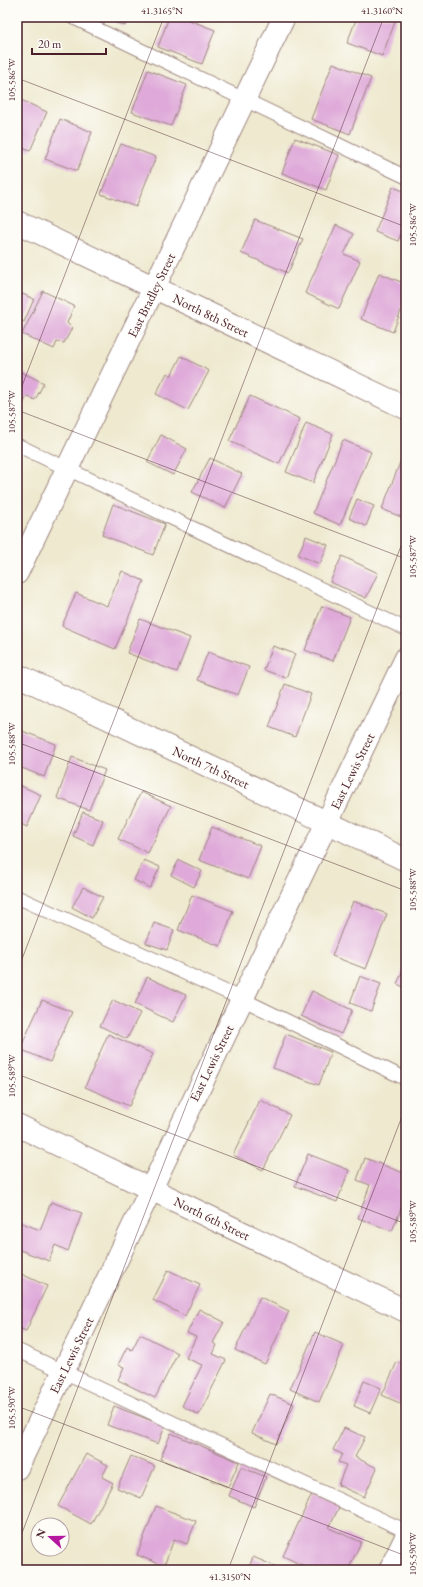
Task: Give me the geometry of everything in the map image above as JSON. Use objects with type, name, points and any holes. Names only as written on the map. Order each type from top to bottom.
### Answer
[{"type":"street","name":"East Bradley Street","points":[[17,573],[284,17]]},
{"type":"street","name":"North 8th Street","points":[[17,222],[406,408]]},
{"type":"street","name":"East Lewis Street","points":[[17,1468],[406,658]]},
{"type":"street","name":"North 7th Street","points":[[17,675],[406,860]]},
{"type":"street","name":"North 6th Street","points":[[17,1125],[406,1311]]},
{"type":"street","points":[[390,1570],[406,1537]]},
{"type":"lane","points":[[72,17],[406,177]]},
{"type":"lane","points":[[17,445],[406,629]]},
{"type":"lane","points":[[17,897],[242,999],[406,1079]]},
{"type":"lane","points":[[17,1350],[406,1531]]},
{"type":"building","points":[[102,17],[128,17],[125,26]]},
{"type":"building","points":[[169,17],[181,17],[215,30],[202,64],[158,47]]},
{"type":"building","points":[[357,17],[397,17],[382,56],[347,43]]},
{"type":"building","points":[[333,63],[371,78],[350,134],[311,119]]},
{"type":"building","points":[[148,70],[187,85],[171,126],[132,112]]},
{"type":"building","points":[[21,100],[47,112],[30,151],[17,146],[17,110]]},
{"type":"building","points":[[60,119],[92,132],[77,171],[45,159]]},
{"type":"building","points":[[295,138],[339,155],[326,190],[282,173]]},
{"type":"building","points":[[121,144],[156,157],[136,207],[101,194]]},
{"type":"building","points":[[393,187],[406,192],[406,221],[398,241],[375,232]]},
{"type":"building","points":[[255,220],[303,239],[288,273],[241,253]]},
{"type":"building","points":[[336,225],[354,234],[344,254],[360,261],[339,309],[305,293]]},
{"type":"building","points":[[379,273],[406,284],[406,297],[393,332],[361,319]]},
{"type":"building","points":[[43,291],[74,306],[67,323],[72,328],[64,343],[57,342],[54,349],[22,334]]},
{"type":"building","points":[[18,292],[34,299],[24,322],[17,319]]},
{"type":"building","points":[[181,356],[209,371],[188,410],[156,394],[167,373],[171,376]]},
{"type":"building","points":[[17,370],[44,383],[35,400],[27,396],[17,415]]},
{"type":"building","points":[[250,396],[300,419],[279,464],[229,441]]},
{"type":"building","points":[[306,423],[333,434],[313,483],[286,472]]},
{"type":"building","points":[[161,435],[187,449],[173,475],[147,462]]},
{"type":"building","points":[[343,440],[371,452],[340,525],[313,513]]},
{"type":"building","points":[[210,458],[242,474],[225,508],[192,492]]},
{"type":"building","points":[[401,460],[406,462],[406,519],[382,509]]},
{"type":"building","points":[[357,499],[374,506],[366,526],[349,518]]},
{"type":"building","points":[[113,504],[165,524],[153,555],[102,535]]},
{"type":"building","points":[[306,536],[328,545],[320,564],[298,555]]},
{"type":"building","points":[[342,556],[378,573],[366,598],[330,582]]},
{"type":"building","points":[[122,571],[144,581],[115,649],[62,626],[76,593],[107,606]]},
{"type":"building","points":[[322,606],[350,617],[333,661],[305,650]]},
{"type":"building","points":[[140,619],[190,638],[177,672],[127,653]]},
{"type":"building","points":[[273,646],[295,654],[286,678],[264,670]]},
{"type":"building","points":[[208,652],[249,667],[238,695],[197,680]]},
{"type":"building","points":[[285,684],[311,694],[295,737],[269,727]]},
{"type":"building","points":[[17,729],[56,744],[44,777],[17,766]]},
{"type":"building","points":[[72,757],[105,770],[89,810],[57,798]]},
{"type":"building","points":[[17,784],[41,795],[27,827],[17,822]]},
{"type":"building","points":[[141,792],[171,806],[148,853],[118,839]]},
{"type":"building","points":[[83,812],[103,820],[93,845],[73,836]]},
{"type":"building","points":[[212,827],[261,846],[248,879],[199,860]]},
{"type":"building","points":[[144,860],[160,867],[150,888],[134,880]]},
{"type":"building","points":[[179,860],[202,871],[194,887],[171,875]]},
{"type":"building","points":[[83,887],[103,897],[92,918],[72,907]]},
{"type":"building","points":[[192,895],[233,911],[220,946],[178,930]]},
{"type":"building","points":[[353,901],[387,914],[366,969],[332,956]]},
{"type":"building","points":[[154,923],[174,930],[167,950],[146,943]]},
{"type":"building","points":[[406,963],[406,988],[397,984]]},
{"type":"building","points":[[360,976],[381,984],[371,1011],[350,1003]]},
{"type":"building","points":[[147,977],[186,995],[173,1022],[135,1004]]},
{"type":"building","points":[[312,991],[352,1010],[341,1034],[301,1016]]},
{"type":"building","points":[[42,1000],[72,1012],[50,1062],[20,1049]]},
{"type":"building","points":[[113,1000],[140,1013],[127,1039],[100,1026]]},
{"type":"building","points":[[108,1034],[153,1054],[129,1106],[85,1087]]},
{"type":"building","points":[[286,1034],[331,1052],[319,1085],[273,1068]]},
{"type":"building","points":[[260,1100],[290,1115],[263,1170],[233,1155]]},
{"type":"building","points":[[308,1154],[349,1170],[337,1202],[295,1186]]},
{"type":"building","points":[[365,1158],[406,1174],[406,1196],[392,1231],[358,1218],[370,1185],[357,1180]]},
{"type":"building","points":[[51,1202],[82,1213],[68,1251],[55,1245],[49,1261],[17,1249],[17,1221],[40,1230]]},
{"type":"building","points":[[168,1270],[200,1285],[185,1316],[153,1300]]},
{"type":"building","points":[[17,1272],[47,1286],[26,1331],[17,1327]]},
{"type":"building","points":[[260,1297],[289,1311],[265,1364],[235,1350]]},
{"type":"building","points":[[199,1309],[224,1322],[213,1343],[217,1345],[213,1354],[226,1360],[199,1415],[182,1406],[202,1365],[186,1358],[196,1337],[187,1333]]},
{"type":"building","points":[[315,1332],[344,1345],[319,1402],[290,1389]]},
{"type":"building","points":[[140,1334],[178,1353],[155,1398],[118,1380],[124,1367],[118,1365],[127,1347],[132,1350]]},
{"type":"building","points":[[397,1362],[406,1366],[406,1406],[382,1395]]},
{"type":"building","points":[[364,1381],[381,1388],[370,1413],[354,1406]]},
{"type":"building","points":[[270,1394],[294,1404],[276,1444],[252,1433]]},
{"type":"building","points":[[114,1406],[165,1426],[158,1444],[107,1425]]},
{"type":"building","points":[[344,1428],[365,1437],[355,1457],[377,1468],[364,1497],[338,1485],[346,1465],[338,1462],[342,1454],[333,1450]]},
{"type":"building","points":[[171,1433],[239,1462],[228,1487],[160,1459]]},
{"type":"building","points":[[86,1454],[108,1465],[102,1477],[113,1483],[91,1524],[58,1506]]},
{"type":"building","points":[[131,1456],[155,1466],[141,1498],[117,1488]]},
{"type":"building","points":[[241,1467],[266,1477],[254,1507],[229,1496]]},
{"type":"building","points":[[313,1492],[340,1505],[329,1528],[361,1542],[348,1570],[312,1570],[283,1556]]},
{"type":"building","points":[[156,1506],[196,1521],[187,1544],[174,1539],[164,1566],[137,1555]]},
{"type":"building","points":[[253,1557],[284,1570],[248,1570]]}]
